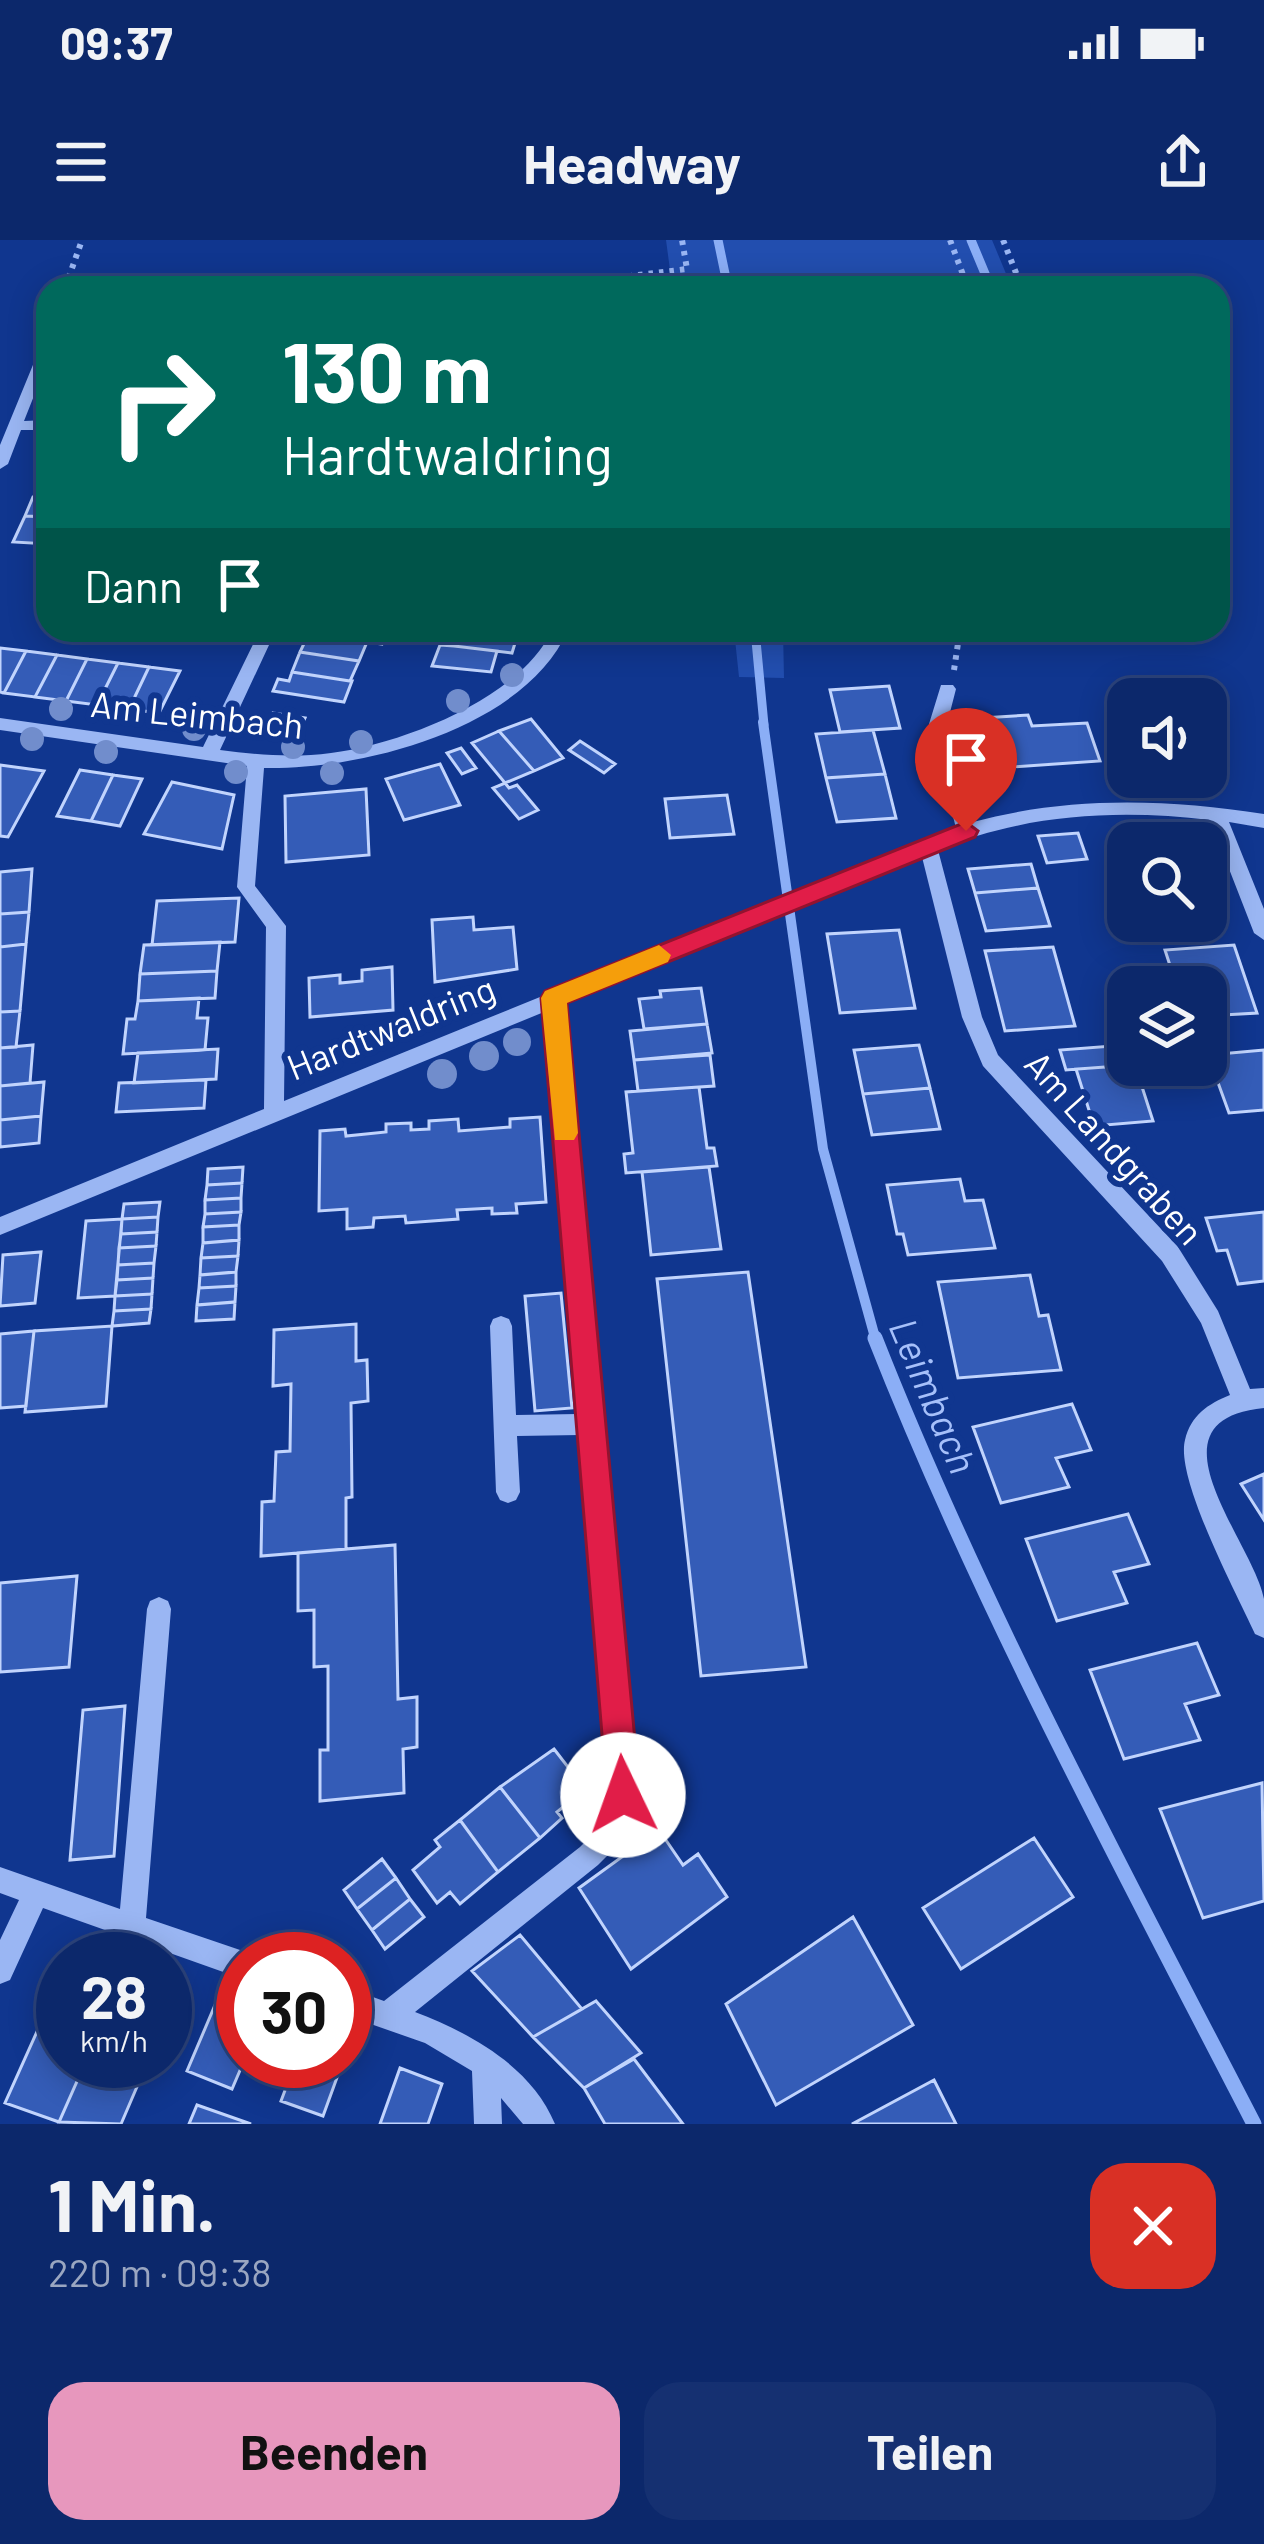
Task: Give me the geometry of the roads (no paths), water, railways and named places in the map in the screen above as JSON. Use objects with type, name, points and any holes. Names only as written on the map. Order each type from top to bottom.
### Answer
[{"type":"street","points":[[0,464],[36,374]]},
{"type":"street","points":[[17,426],[36,425]]},
{"type":"street","points":[[209,754],[262,642]]},
{"type":"street","name":"Am Leimbach","points":[[0,724],[256,761],[295,763],[352,755],[485,704],[529,675],[558,642]]},
{"type":"street","points":[[947,688],[938,724],[966,831]]},
{"type":"street","name":"Hardtwaldring","points":[[256,761],[246,887],[277,926],[274,1111]]},
{"type":"street","name":"Hardtwaldring","points":[[0,1226],[966,831],[1062,811],[1150,807],[1264,821]]},
{"type":"street","points":[[1216,812],[1264,933]]},
{"type":"street","name":"Am Landgraben","points":[[928,845],[972,1017],[990,1060],[1170,1254],[1254,1399]]},
{"type":"street","points":[[387,2016],[590,1856],[616,1818],[624,1777],[554,998]]},
{"type":"street","points":[[500,1326],[508,1492]]},
{"type":"street","points":[[1254,1399],[1223,1406],[1208,1418],[1196,1436],[1193,1455],[1199,1482],[1264,1625]]},
{"type":"street","points":[[507,1426],[591,1424]]},
{"type":"street","points":[[132,1926],[159,1609]]},
{"type":"street","points":[[0,1880],[216,1956]]},
{"type":"street","points":[[0,1970],[37,1891]]},
{"type":"street","points":[[372,2011],[459,2043],[486,2060],[541,2124]]},
{"type":"street","points":[[486,2060],[488,2124]]},
{"type":"waterway","name":"Leimbach","points":[[718,240],[726,276]]},
{"type":"waterway","points":[[971,240],[986,276]]},
{"type":"waterway","name":"Leimbach","points":[[756,642],[764,725]]},
{"type":"waterway","name":"Leimbach","points":[[763,722],[823,1149],[876,1339]]},
{"type":"waterway","name":"Leimbach","points":[[876,1339],[1006,1637],[1254,2124]]}]
